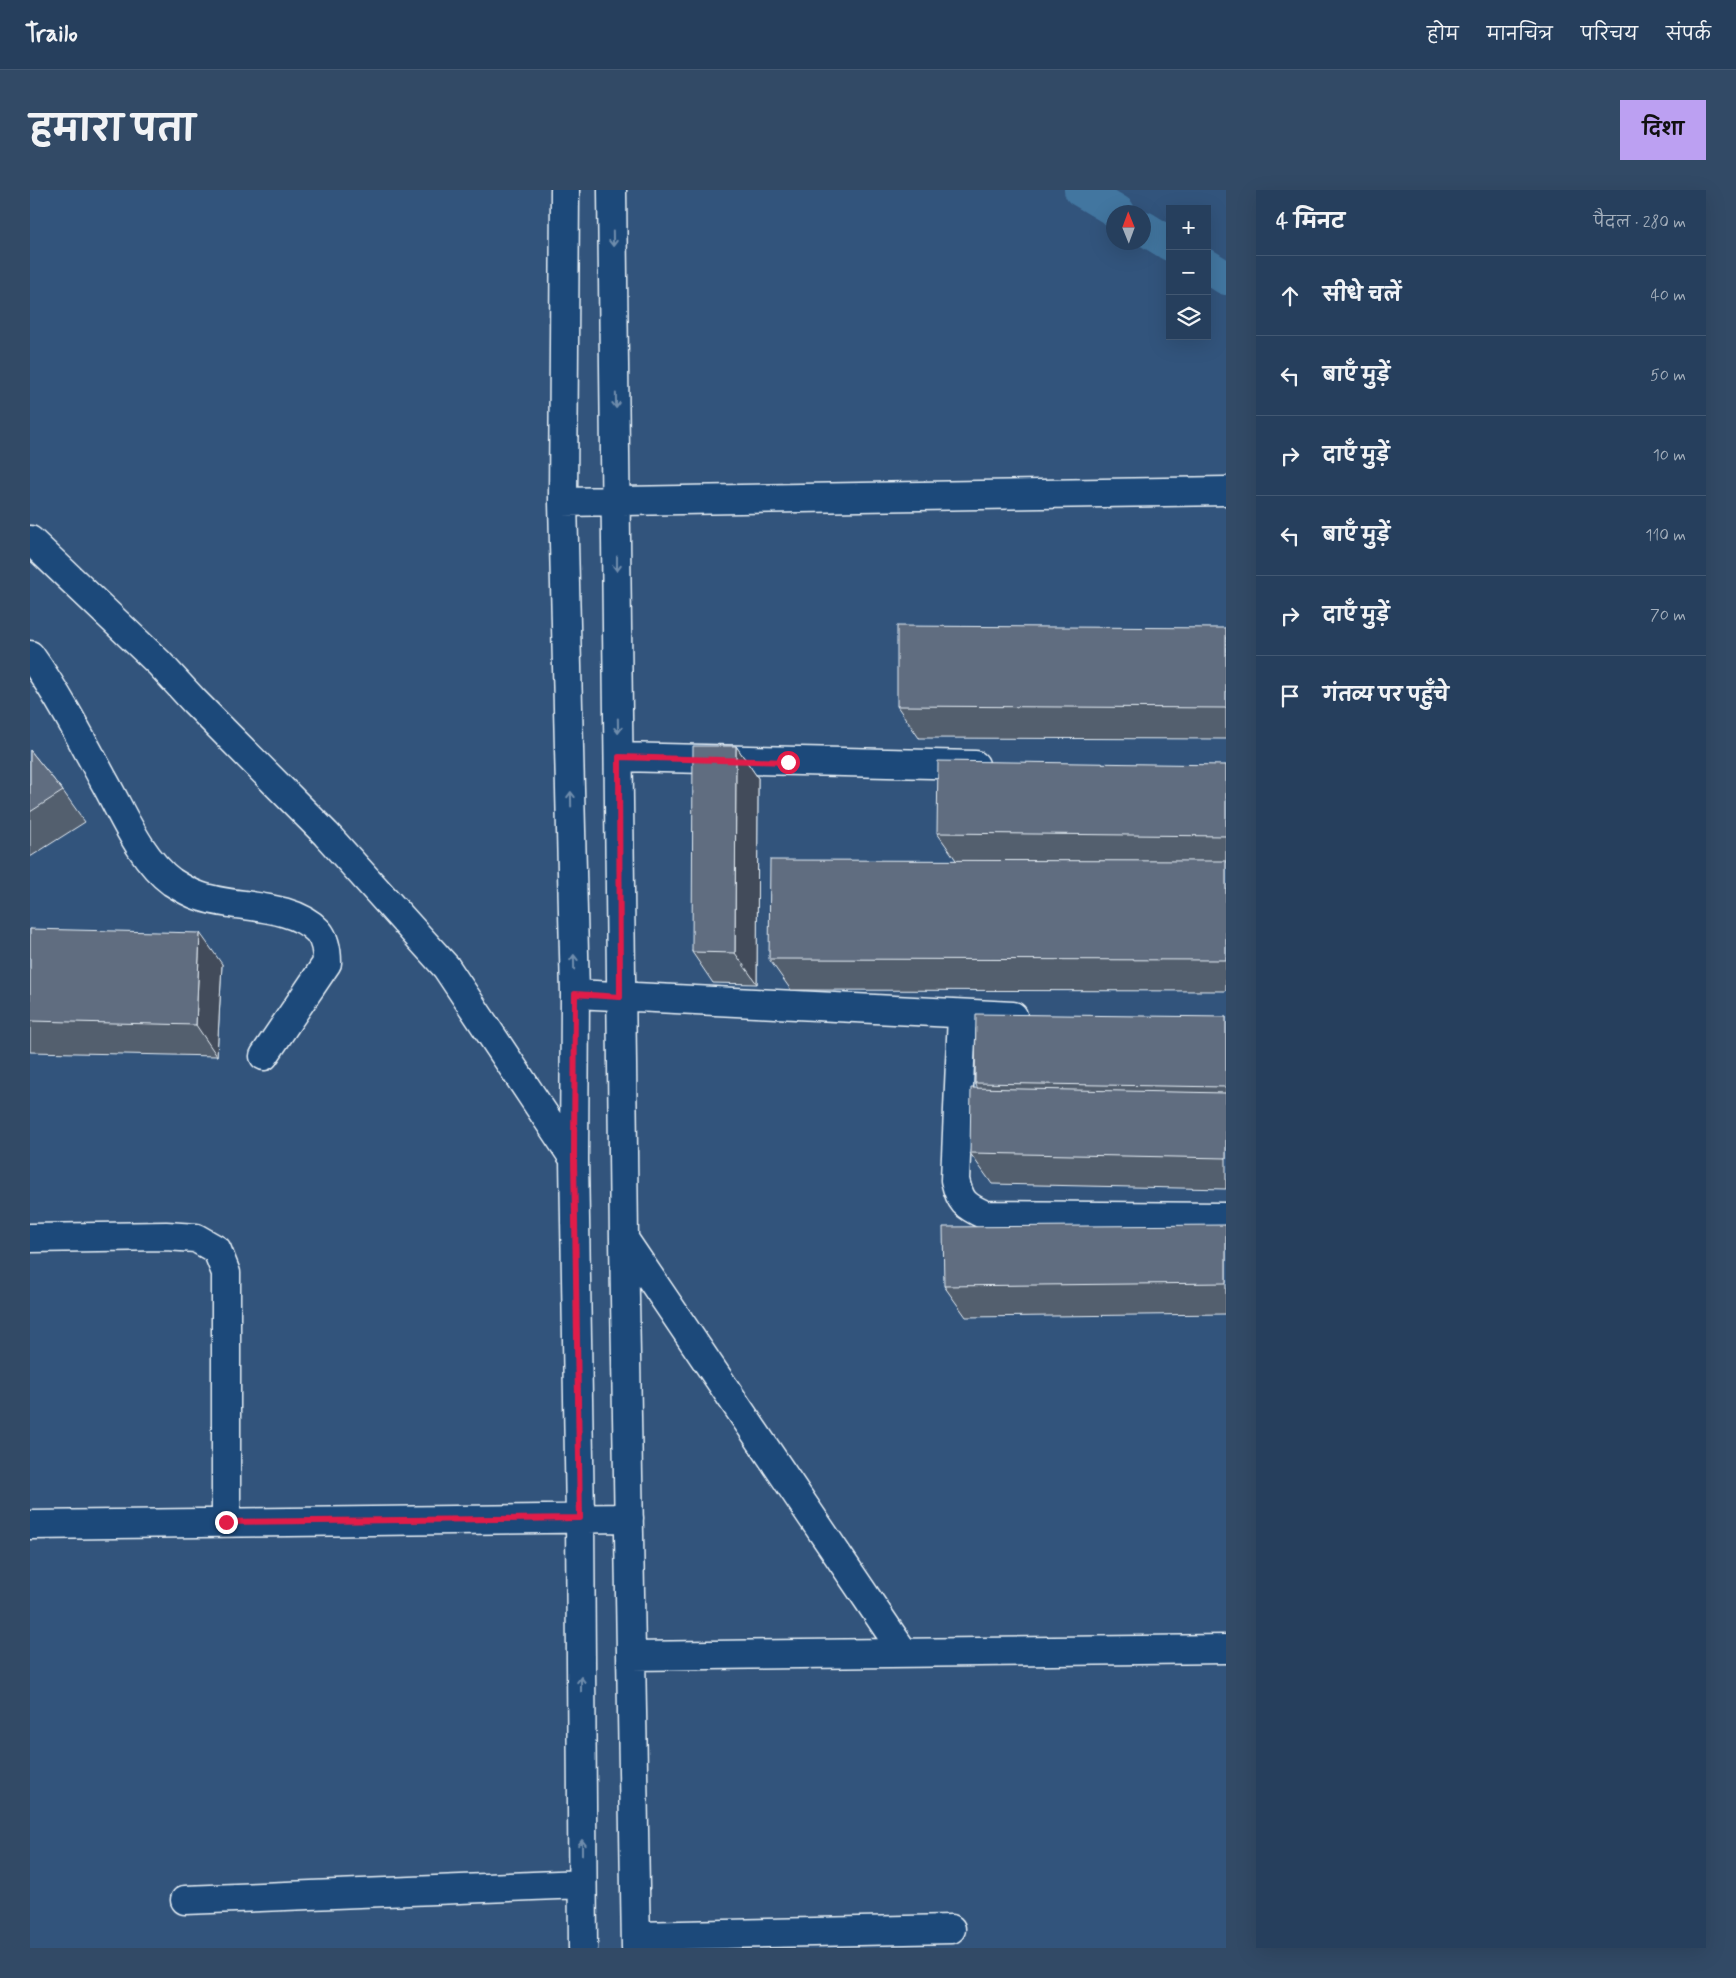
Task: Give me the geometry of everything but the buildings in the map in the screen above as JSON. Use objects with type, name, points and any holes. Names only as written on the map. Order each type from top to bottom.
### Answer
[{"type":"street","points":[[565,190],[563,502],[575,994],[574,1159],[580,1518],[583,1948]]},
{"type":"street","points":[[612,190],[617,501],[620,997],[636,1942],[951,1929]]},
{"type":"street","points":[[563,502],[1226,490]]},
{"type":"street","points":[[30,540],[159,663],[194,702],[326,834],[446,968],[574,1159]]},
{"type":"street","points":[[30,654],[57,693],[135,838],[155,867],[174,883],[199,896],[278,910],[304,921],[318,932],[327,950],[327,963],[264,1056]]},
{"type":"street","points":[[619,757],[997,765]]},
{"type":"street","points":[[575,994],[962,1015],[1040,1017]]},
{"type":"street","points":[[962,1015],[955,1180],[958,1193],[967,1207],[985,1215],[1226,1217]]},
{"type":"street","points":[[30,1238],[166,1236],[196,1238],[216,1250],[226,1274],[226,1522]]},
{"type":"street","points":[[624,1240],[904,1653]]},
{"type":"street","points":[[30,1525],[630,1518]]},
{"type":"street","points":[[632,1656],[1226,1649]]},
{"type":"street","points":[[185,1900],[582,1884]]},
{"type":"waterway","points":[[1081,190],[1106,205]]},
{"type":"waterway","points":[[1151,232],[1166,242]]},
{"type":"waterway","points":[[1211,269],[1226,278]]},
{"type":"route","points":[[226,1522],[580,1518],[574,1159],[575,994],[620,997],[619,757],[788,762]]}]
